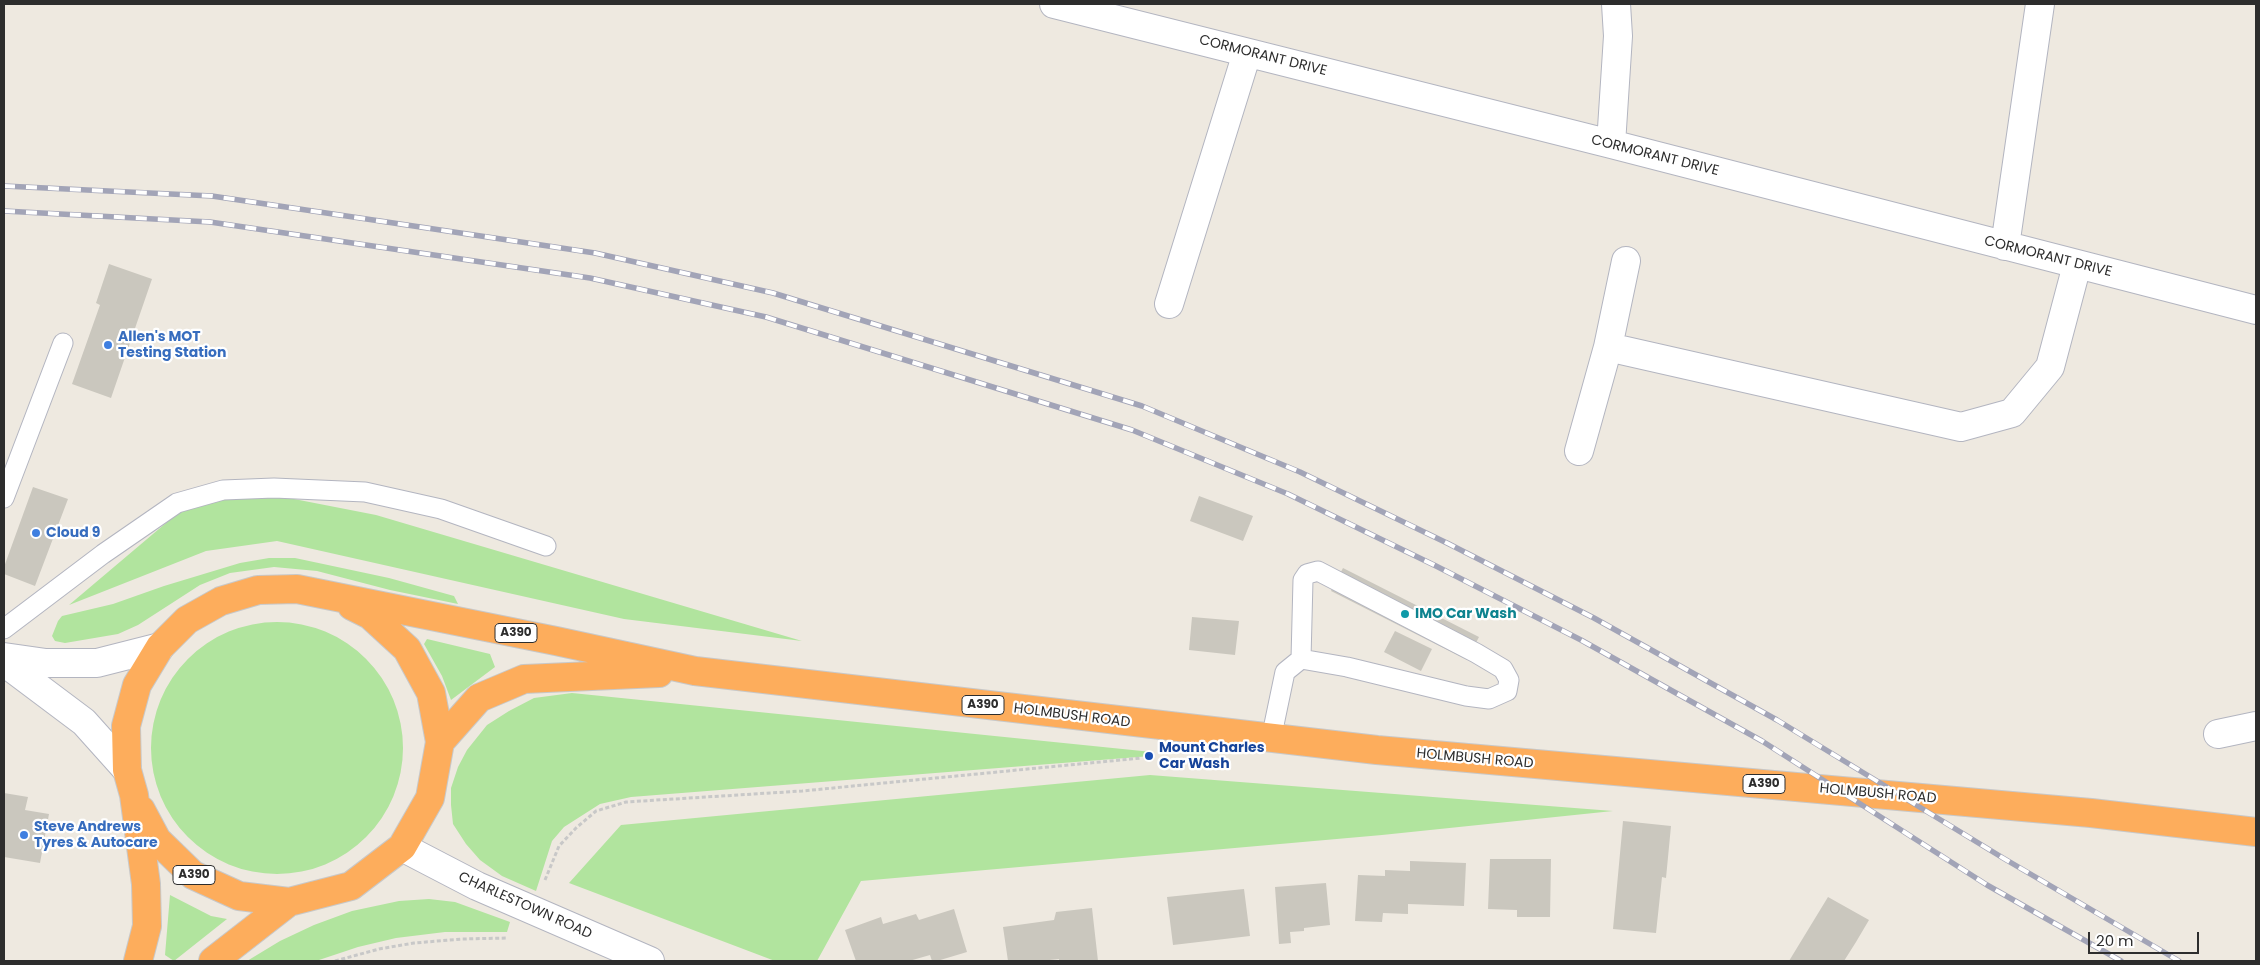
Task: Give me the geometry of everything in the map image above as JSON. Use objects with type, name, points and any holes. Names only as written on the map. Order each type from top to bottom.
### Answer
[{"type":"highway","name":"A390","points":[[138,961],[147,926],[146,884],[130,783],[126,726],[137,685],[160,647],[187,620],[221,601],[258,590],[297,589],[695,671]]},
{"type":"highway","name":"A390","points":[[130,783],[157,840],[194,875],[239,896],[289,902],[351,886],[402,847],[430,798],[440,742],[430,693],[407,649],[370,615],[335,598]]},
{"type":"highway","name":"A390","points":[[440,742],[479,698],[524,679],[695,671]]},
{"type":"highway","name":"HOLMBUSH ROAD","points":[[695,671],[1377,750],[2091,813],[2256,832]]},
{"type":"highway","name":"A390","points":[[214,961],[289,902]]},
{"type":"street","name":"CORMORANT DRIVE","points":[[1054,4],[1611,144],[2256,310]]},
{"type":"street","points":[[1611,144],[1618,36],[1616,4]]},
{"type":"street","points":[[2004,246],[2040,4]]},
{"type":"street","points":[[1169,304],[1247,53]]},
{"type":"street","points":[[1579,451],[1608,347],[1626,262]]},
{"type":"street","points":[[1608,347],[1962,427],[2012,413],[2050,368],[2077,264]]},
{"type":"street","points":[[4,657],[46,663],[97,663],[160,647]]},
{"type":"street","points":[[4,662],[84,722],[130,783]]},
{"type":"street","points":[[2218,734],[2256,726]]},
{"type":"street","name":"CHARLESTOWN ROAD","points":[[402,847],[477,886],[650,961]]},
{"type":"lane","points":[[4,498],[62,343]]},
{"type":"lane","points":[[4,629],[103,554],[177,503],[223,490],[274,488],[365,492],[441,509],[546,546]]},
{"type":"lane","points":[[1271,739],[1285,672],[1301,659],[1304,580],[1307,574],[1318,572],[1476,652],[1503,669],[1510,680],[1507,691],[1489,699],[1466,696],[1347,667],[1301,659]]},
{"type":"path","points":[[335,961],[379,949],[414,943],[462,939],[512,938],[534,910],[559,846],[596,811],[626,802],[802,791],[1149,758]]},
{"type":"green space","points":[[253,491],[376,515],[802,641],[624,619],[277,541],[206,551],[69,605],[179,512]]},
{"type":"green space","points":[[269,558],[295,558],[389,578],[454,596],[458,604],[390,590],[317,571],[274,567],[230,573],[200,585],[138,625],[118,634],[65,643],[55,641],[52,636],[62,616],[113,604],[240,563]]},
{"type":"green space","points":[[265,622],[289,622],[314,627],[337,637],[357,650],[375,668],[388,688],[398,711],[403,736],[401,773],[394,796],[375,828],[357,846],[337,859],[314,869],[289,874],[265,874],[240,869],[217,859],[197,846],[179,828],[166,808],[156,785],[151,760],[151,736],[156,711],[166,688],[179,668],[197,650],[217,637],[240,627]]},
{"type":"green space","points":[[427,639],[490,654],[495,667],[451,700],[442,676],[424,644]]},
{"type":"green space","points":[[572,693],[1152,752],[1151,756],[631,797],[600,804],[564,827],[552,841],[536,891],[502,876],[480,860],[466,844],[453,824],[451,788],[458,767],[467,750],[487,725],[534,698]]},
{"type":"green space","points":[[1150,775],[1613,811],[1382,835],[861,881],[817,961],[775,961],[569,883],[621,825]]},
{"type":"green space","points":[[170,895],[211,916],[227,919],[174,961],[165,955]]},
{"type":"green space","points":[[429,899],[455,902],[510,922],[507,932],[445,932],[396,938],[358,947],[316,961],[247,961],[280,941],[314,925],[352,911],[399,901]]},
{"type":"building","name":"Allen's MOT Testing Station","points":[[109,264],[152,279],[111,398],[72,384],[100,305],[96,303]]},
{"type":"building","name":"Cloud 9","points":[[33,487],[68,499],[35,586],[4,574],[4,567]]},
{"type":"building","points":[[1199,496],[1253,516],[1243,541],[1190,521]]},
{"type":"building","name":"IMO Car Wash","points":[[1343,568],[1479,637],[1467,660],[1331,591]]},
{"type":"building","points":[[1192,617],[1239,621],[1235,655],[1189,650]]},
{"type":"building","points":[[1395,631],[1432,649],[1421,671],[1384,652]]},
{"type":"building","name":"Steve Andrews Tyres & Autocare","points":[[4,793],[28,797],[25,810],[49,814],[40,863],[4,857]]},
{"type":"building","points":[[1623,821],[1671,826],[1666,878],[1662,877],[1656,933],[1613,929]]},
{"type":"building","points":[[1490,859],[1551,859],[1550,917],[1517,917],[1517,910],[1488,909]]},
{"type":"building","points":[[1410,861],[1466,863],[1464,906],[1408,904],[1408,914],[1383,913],[1382,922],[1355,921],[1358,875],[1385,876],[1385,870],[1410,871]]},
{"type":"building","points":[[1326,883],[1330,925],[1304,928],[1304,931],[1290,932],[1291,943],[1279,944],[1275,887]]},
{"type":"building","points":[[1244,889],[1250,936],[1173,945],[1167,897]]},
{"type":"building","points":[[1828,897],[1869,920],[1856,942],[1844,961],[1789,961]]},
{"type":"building","points":[[1092,908],[1098,961],[1059,961],[1059,959],[1008,961],[1003,927],[1054,920],[1056,912]]},
{"type":"building","points":[[954,909],[967,952],[937,961],[932,961],[930,955],[909,961],[856,961],[845,930],[881,917],[883,924],[916,914],[919,920]]},
{"type":"railway","points":[[4,186],[212,196],[595,253],[773,293],[1142,406],[1300,472],[1449,544],[1594,618],[1777,720],[2003,858],[2179,961]]},
{"type":"railway","points":[[4,211],[210,222],[590,278],[766,317],[1132,430],[1288,494],[1436,566],[1581,640],[1762,741],[1987,885],[2121,961]]},
{"type":"place","name":"Allen's MOT Testing Station","points":[[108,345]]},
{"type":"place","name":"Cloud 9","points":[[36,533]]},
{"type":"place","name":"IMO Car Wash","points":[[1405,614]]},
{"type":"place","name":"Mount Charles Car Wash","points":[[1149,756]]},
{"type":"place","name":"Steve Andrews Tyres & Autocare","points":[[24,835]]}]
